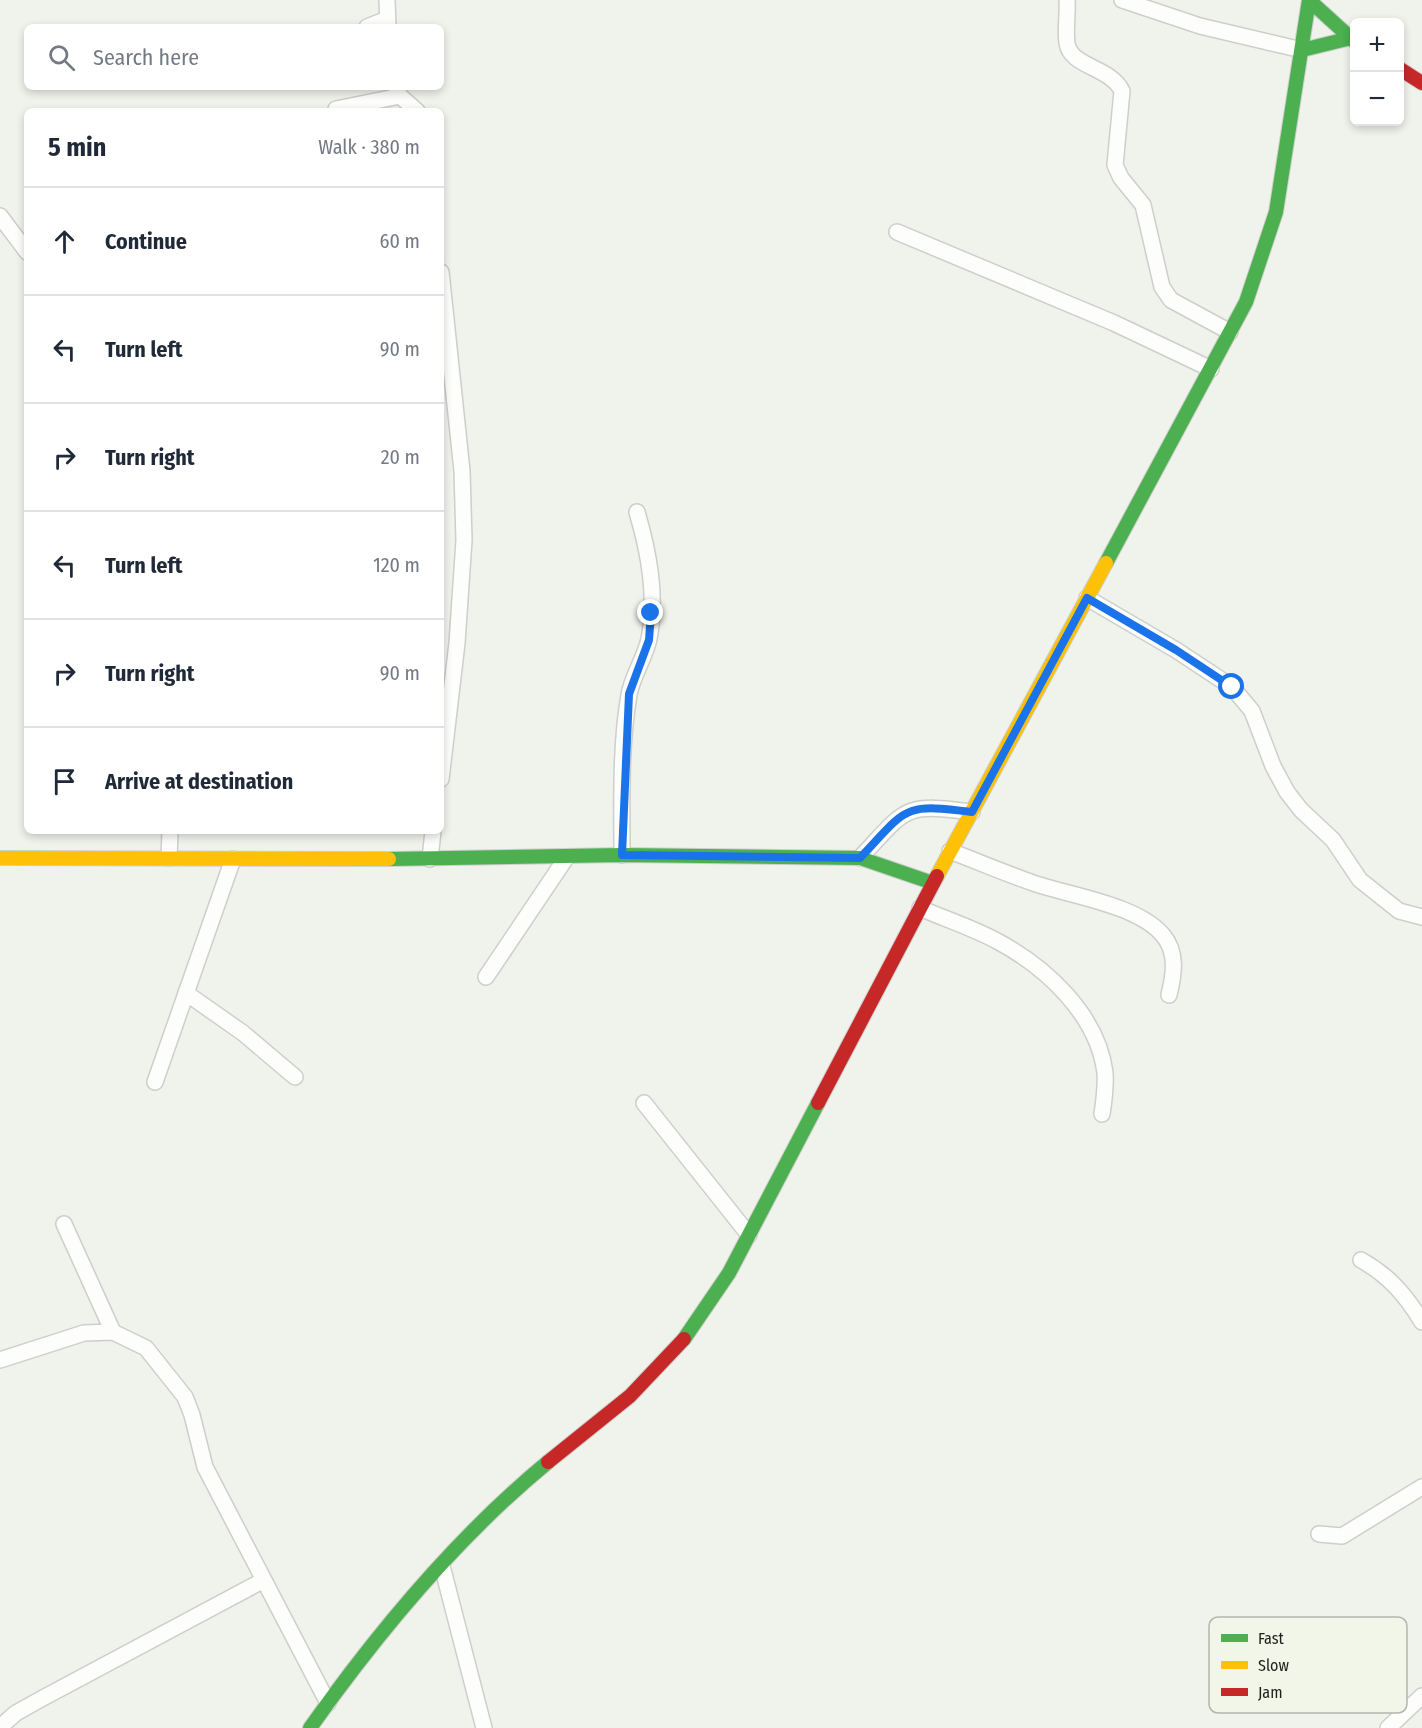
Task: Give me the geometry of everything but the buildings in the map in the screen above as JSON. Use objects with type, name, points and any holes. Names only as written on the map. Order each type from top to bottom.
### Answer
[{"type":"street","points":[[387,0],[387,23]]},
{"type":"street","points":[[1067,0],[1067,44],[1070,51],[1074,57],[1118,81],[1122,91],[1115,165],[1121,178],[1143,205],[1162,287],[1172,300],[1230,332]]},
{"type":"street","points":[[1122,0],[1200,26],[1302,50],[1350,41]]},
{"type":"street","points":[[310,1728],[328,1703],[442,1566],[530,1478],[628,1397],[670,1356],[703,1317],[749,1235],[933,883],[1246,302],[1276,212],[1309,0]]},
{"type":"street","points":[[1309,0],[1350,37]]},
{"type":"street","points":[[1404,72],[1422,83]]},
{"type":"street","points":[[339,108],[398,91],[414,108]]},
{"type":"street","points":[[0,216],[24,248]]},
{"type":"street","points":[[897,232],[1114,323],[1211,369]]},
{"type":"street","points":[[444,300],[462,471],[464,540],[457,643],[444,754]]},
{"type":"street","points":[[622,855],[629,694],[649,640],[651,613],[651,580],[646,546],[637,512]]},
{"type":"street","points":[[1087,598],[1176,650],[1232,687],[1252,711],[1273,766],[1287,792],[1301,810],[1333,840],[1360,880],[1399,911],[1422,917]]},
{"type":"street","points":[[860,858],[898,818],[912,809],[929,806],[972,812]]},
{"type":"street","points":[[169,858],[170,834]]},
{"type":"street","points":[[430,859],[433,834]]},
{"type":"street","points":[[951,851],[1041,885],[1113,906],[1144,921],[1162,935],[1173,953],[1174,974],[1169,995]]},
{"type":"street","points":[[0,858],[430,859],[566,858],[622,855],[860,858],[933,883]]},
{"type":"street","points":[[486,977],[566,858]]},
{"type":"street","points":[[155,1082],[233,859]]},
{"type":"street","points":[[920,908],[997,941],[1047,976],[1067,996],[1085,1020],[1097,1045],[1105,1072],[1102,1114]]},
{"type":"street","points":[[186,993],[243,1033],[296,1077]]},
{"type":"street","points":[[644,1103],[749,1235]]},
{"type":"street","points":[[64,1224],[113,1332]]},
{"type":"street","points":[[1361,1260],[1382,1272],[1400,1288],[1422,1322]]},
{"type":"street","points":[[0,1360],[84,1333],[113,1332],[146,1348],[169,1374],[184,1397],[192,1415],[205,1467],[262,1581],[328,1703]]},
{"type":"street","points":[[1319,1534],[1342,1536],[1422,1487]]},
{"type":"street","points":[[442,1566],[484,1728]]},
{"type":"street","points":[[0,1727],[16,1713],[41,1699],[262,1581]]},
{"type":"street","points":[[1407,1710],[1422,1696]]},
{"type":"street","points":[[1388,1728],[1404,1713]]},
{"type":"traffic: fast","points":[[1309,0],[1350,37]]},
{"type":"traffic: fast","points":[[1106,563],[1246,302],[1276,212],[1309,0]]},
{"type":"traffic: fast","points":[[1302,50],[1350,38]]},
{"type":"traffic: fast","points":[[389,859],[622,855],[860,858],[933,883]]},
{"type":"traffic: fast","points":[[684,1339],[729,1273],[818,1103]]},
{"type":"traffic: fast","points":[[310,1728],[363,1656],[420,1587],[482,1522],[548,1462]]},
{"type":"traffic: slow","points":[[937,876],[1106,563]]},
{"type":"traffic: slow","points":[[0,858],[389,859]]},
{"type":"traffic: jam","points":[[1404,72],[1422,83]]},
{"type":"traffic: jam","points":[[818,1103],[937,876]]},
{"type":"traffic: jam","points":[[548,1462],[630,1396],[684,1339]]},
{"type":"route","points":[[651,613],[649,640],[629,694],[624,765],[622,855],[860,858],[898,818],[912,809],[929,806],[972,812],[1087,598],[1176,650],[1232,687]]}]
